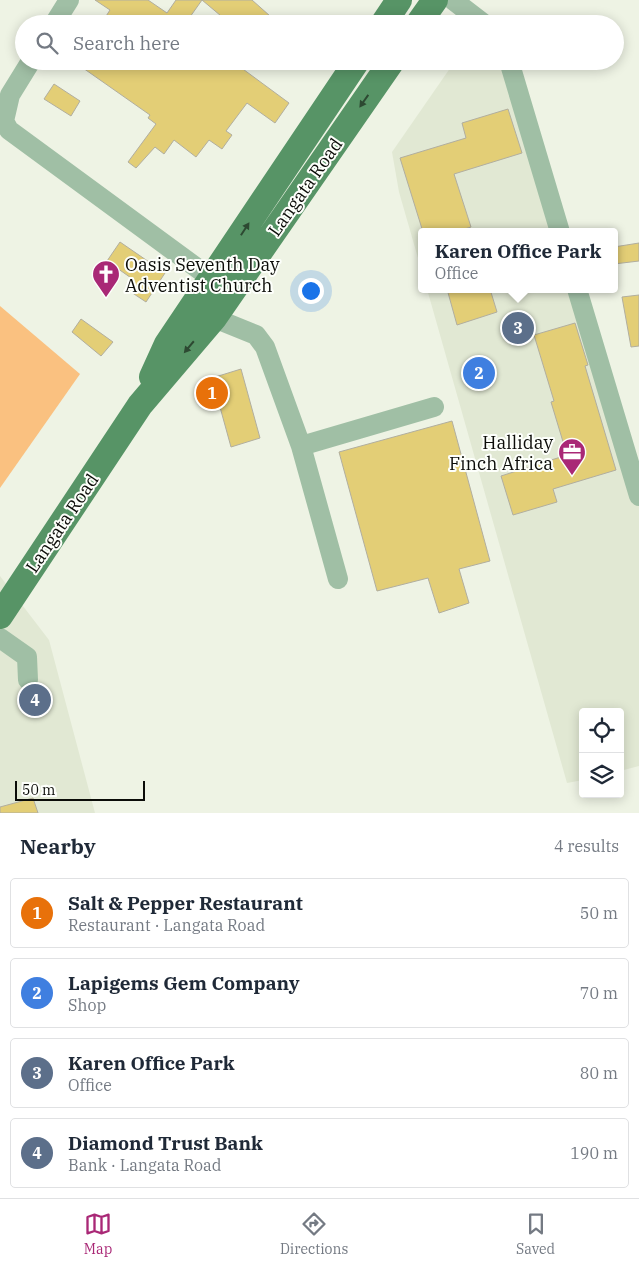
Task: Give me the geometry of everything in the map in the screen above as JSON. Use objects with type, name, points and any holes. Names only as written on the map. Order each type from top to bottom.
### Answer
[{"type":"main road","points":[[388,15],[399,0]]},
{"type":"main road","points":[[424,15],[435,0]]},
{"type":"main road","name":"Langata Road","points":[[140,405],[167,344],[351,70]]},
{"type":"main road","name":"Langata Road","points":[[0,616],[140,405],[214,318],[386,70]]},
{"type":"lane","points":[[60,15],[69,0]]},
{"type":"lane","points":[[453,0],[472,15]]},
{"type":"lane","points":[[25,70],[10,95],[4,120],[9,130],[212,279]]},
{"type":"lane","points":[[512,70],[559,228]]},
{"type":"lane","points":[[578,293],[639,496]]},
{"type":"lane","points":[[214,318],[256,335],[265,347],[301,446],[338,579]]},
{"type":"lane","points":[[301,446],[434,407]]},
{"type":"lane","points":[[0,638],[27,657],[28,680]]},
{"type":"shaded area","points":[[449,70],[520,70],[568,228],[418,228],[418,258],[399,192],[392,152]]},
{"type":"shaded area","points":[[428,293],[587,293],[639,465],[639,766],[624,770],[624,708],[579,708],[579,781],[567,783]]},
{"type":"shaded area","points":[[0,306],[80,374],[0,488]]},
{"type":"shaded area","points":[[0,576],[49,640],[95,813],[0,813]]},
{"type":"building","points":[[95,0],[148,0],[167,13],[176,0],[202,0],[191,15],[107,15],[110,10]]},
{"type":"building","points":[[202,0],[252,0],[269,15],[220,15]]},
{"type":"building","points":[[86,70],[244,70],[289,103],[275,123],[247,103],[226,131],[232,135],[222,149],[209,140],[196,157],[174,140],[164,154],[155,147],[136,168],[128,162],[156,124],[148,118],[150,115]]},
{"type":"building","points":[[54,84],[80,101],[71,116],[44,99]]},
{"type":"building","points":[[508,109],[522,153],[454,174],[471,227],[422,228],[400,158],[466,138],[462,123]]},
{"type":"building","points":[[120,242],[165,273],[146,302],[128,290],[134,280],[107,261]]},
{"type":"building","points":[[639,243],[639,261],[618,264],[618,246]]},
{"type":"building","points":[[448,293],[491,293],[497,312],[457,325]]},
{"type":"building","points":[[639,295],[639,346],[631,347],[622,297]]},
{"type":"building","points":[[81,319],[113,342],[101,356],[72,332]]},
{"type":"building","points":[[575,323],[588,365],[585,366],[616,470],[553,489],[557,502],[513,515],[501,476],[567,455],[551,402],[554,401],[534,335]]},
{"type":"building","points":[[241,369],[260,438],[231,447],[212,378]]},
{"type":"building","points":[[452,421],[490,561],[459,569],[469,603],[439,613],[428,578],[377,591],[339,452]]},
{"type":"building","points":[[33,798],[38,813],[0,813],[0,807]]},
{"type":"place","name":"Oasis Seventh Day Adventist Church","points":[[106,298]]},
{"type":"place","name":"Karen Office Park","points":[[518,328]]},
{"type":"place","name":"Lapigems Gem Company","points":[[479,373]]},
{"type":"place","name":"Salt & Pepper Restaurant","points":[[212,393]]},
{"type":"place","name":"Halliday Finch Africa","points":[[572,476]]},
{"type":"place","name":"Diamond Trust Bank","points":[[35,700]]}]
